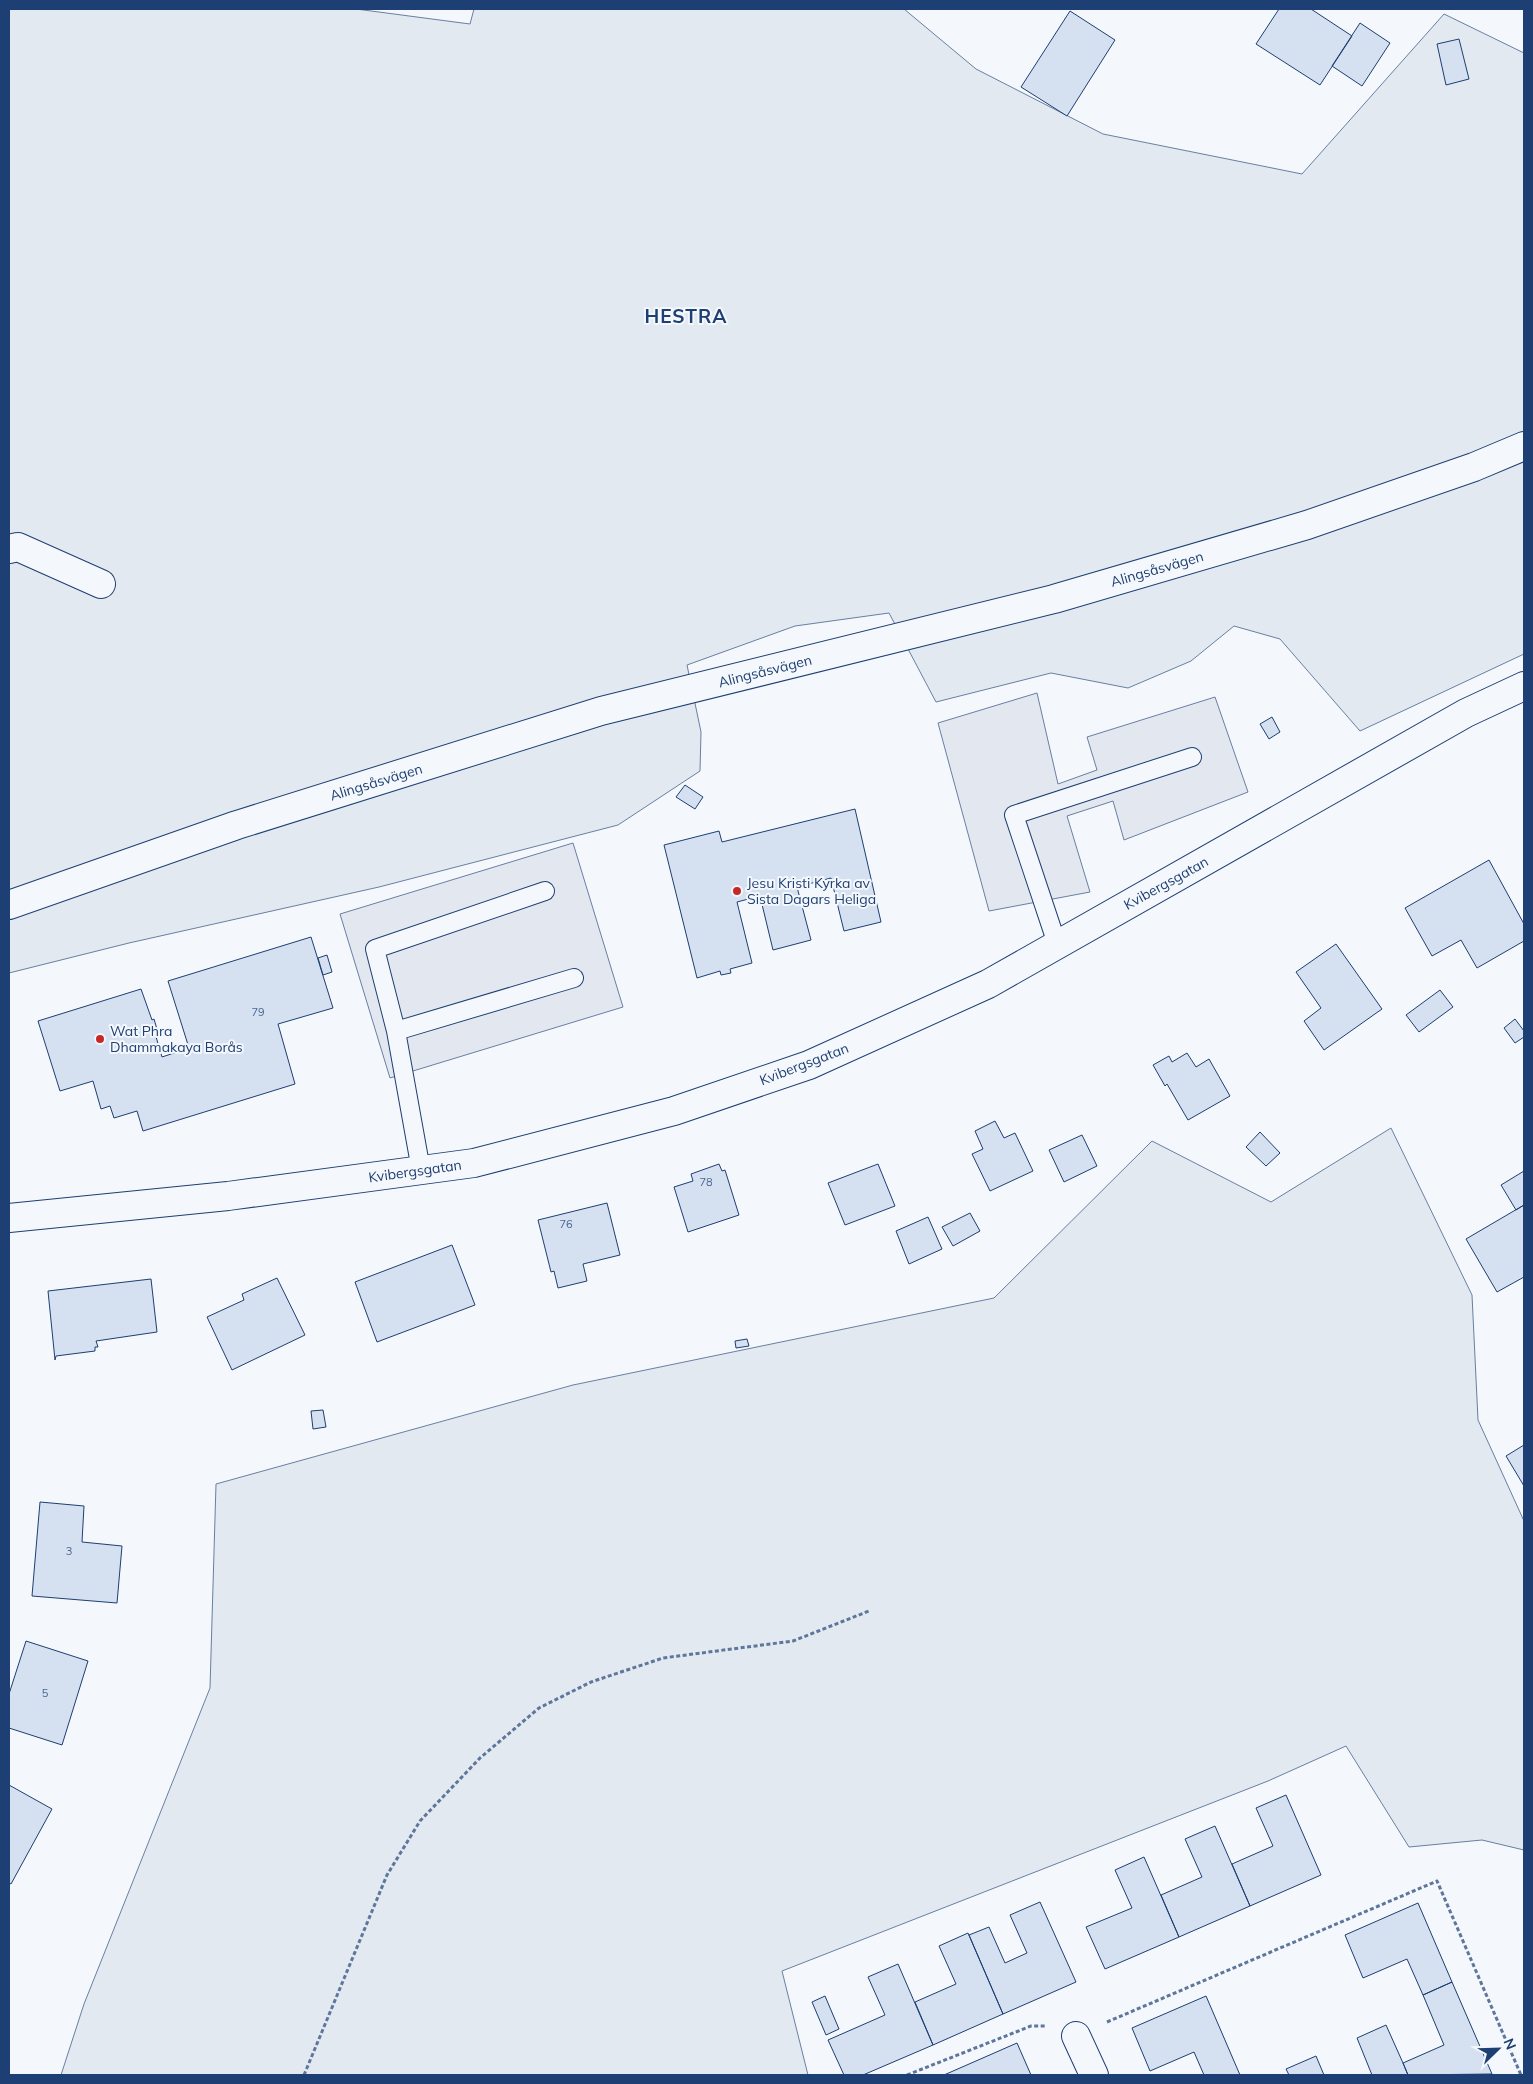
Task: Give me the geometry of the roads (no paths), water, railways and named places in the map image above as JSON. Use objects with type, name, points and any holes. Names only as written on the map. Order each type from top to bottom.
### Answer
[{"type":"street","name":"Alingsåsvägen","points":[[9,905],[237,825],[601,711],[1064,596],[1307,526],[1474,467],[1524,446]]},
{"type":"street","points":[[9,549],[18,547],[101,584]]},
{"type":"street","name":"Kvibergsgatan","points":[[9,1218],[228,1196],[474,1163],[674,1111],[809,1065],[988,984],[1466,713],[1524,686]]},
{"type":"street","points":[[1076,2036],[1094,2075]]},
{"type":"lane","points":[[1057,944],[1014,815],[1192,757]]},
{"type":"lane","points":[[421,1170],[396,1030],[375,949],[545,891]]},
{"type":"lane","points":[[396,1030],[574,978]]},
{"type":"place","name":"Jesu Kristi Kyrka av Sista Dagars Heliga","points":[[737,891]]},
{"type":"place","name":"Wat Phra Dhammakaya Borås","points":[[100,1039]]},
{"type":"district","name":"HESTRA","points":[[686,316]]}]
